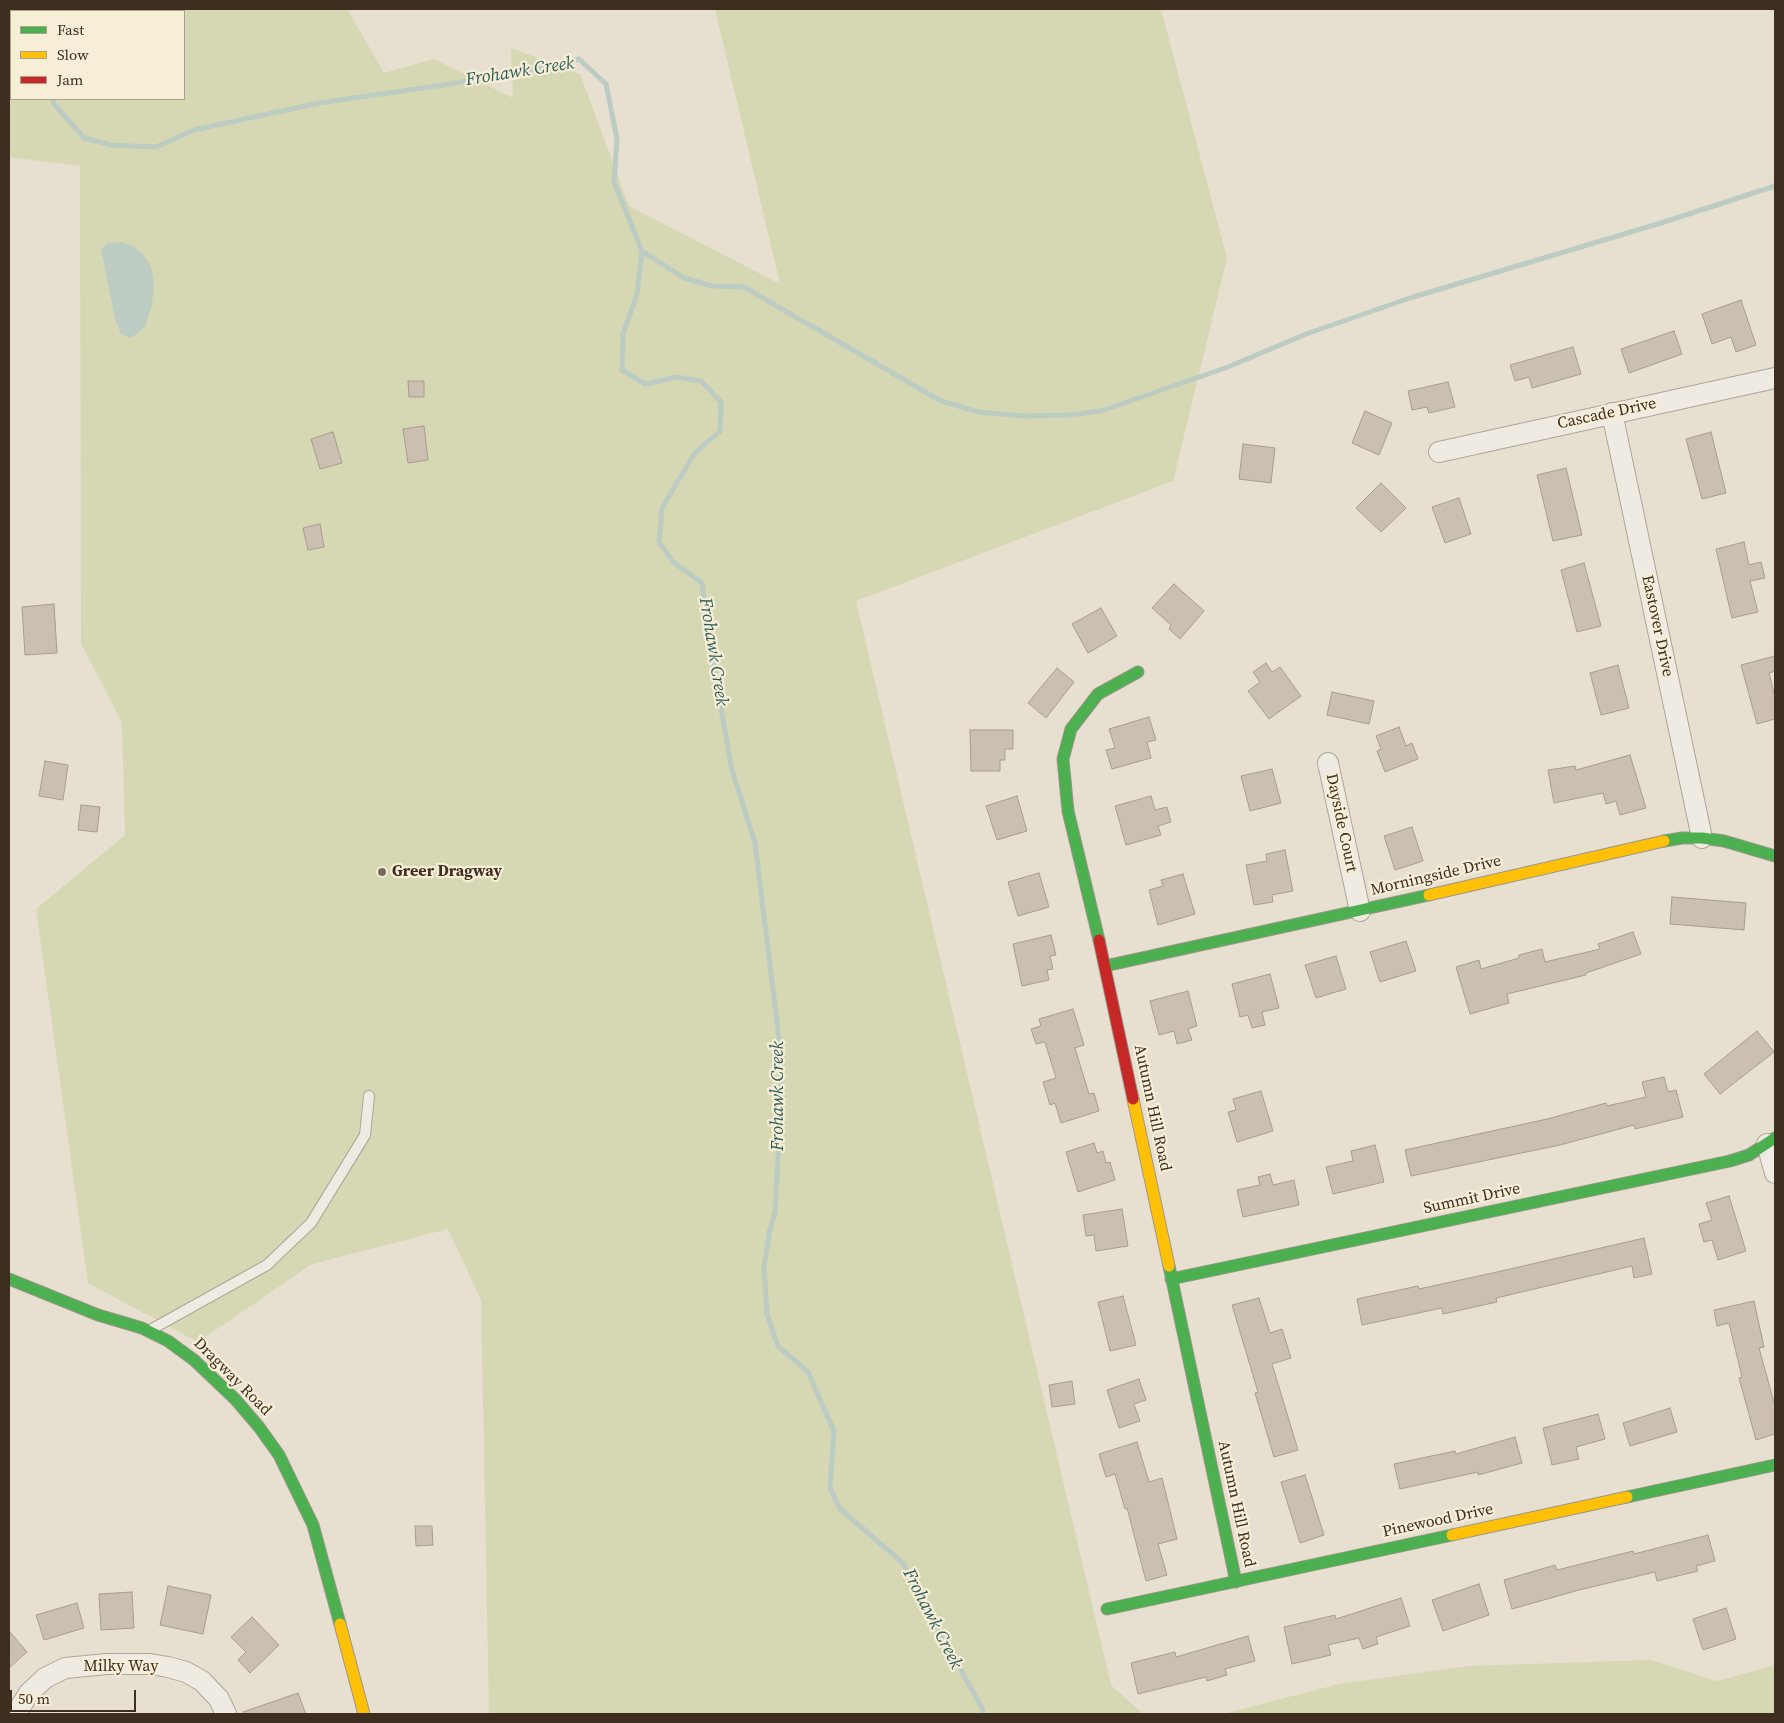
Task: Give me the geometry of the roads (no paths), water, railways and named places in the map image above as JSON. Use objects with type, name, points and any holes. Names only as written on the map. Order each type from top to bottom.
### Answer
[{"type":"street","name":"Cascade Drive","points":[[1438,452],[1775,378]]},
{"type":"street","name":"Eastover Drive","points":[[1612,413],[1702,838]]},
{"type":"street","name":"Autumn Hill Road","points":[[1138,672],[1098,694],[1071,729],[1063,758],[1068,810],[1105,966],[1236,1582]]},
{"type":"street","name":"Dayside Court","points":[[1328,763],[1360,911]]},
{"type":"street","name":"Morningside Drive","points":[[1105,966],[1360,911],[1661,841],[1702,838],[1724,841],[1775,856]]},
{"type":"street","name":"Summit Drive","points":[[1171,1279],[1730,1161],[1749,1154],[1771,1141]]},
{"type":"street","points":[[1771,1141],[1775,1173]]},
{"type":"street","name":"Dragway Road","points":[[9,1279],[80,1309],[149,1331],[179,1347],[235,1399],[266,1436],[279,1455],[313,1526],[364,1714]]},
{"type":"street","name":"Pinewood Drive","points":[[1108,1610],[1775,1465]]},
{"type":"street","name":"Milky Way","points":[[16,1714],[29,1693],[45,1678],[65,1668],[107,1664],[150,1664],[186,1672],[202,1681],[219,1699],[226,1714]]},
{"type":"lane","points":[[149,1331],[266,1265],[311,1223],[365,1135],[369,1096]]},
{"type":"waterway","name":"Frohawk Creek","points":[[52,100],[84,138],[111,145],[156,147],[194,130],[319,103],[437,86],[536,69],[579,59],[606,84],[617,139],[614,182],[642,251],[637,294],[623,334],[622,370],[645,384],[676,377],[701,381],[721,402],[720,431],[694,454],[662,508],[659,542],[673,562],[702,583],[710,647],[732,770],[755,843],[781,1055],[781,1103],[775,1212],[770,1229],[764,1267],[767,1314],[778,1346],[808,1372],[834,1431],[830,1488],[840,1509],[903,1563],[914,1590],[942,1636],[982,1708],[983,1714]]},
{"type":"waterway","points":[[642,251],[684,278],[712,286],[744,287],[941,401],[979,412],[1024,416],[1070,415],[1101,411],[1228,367],[1306,334],[1410,298],[1661,223],[1775,186]]},
{"type":"place","name":"Greer Dragway","points":[[382,872]]}]
